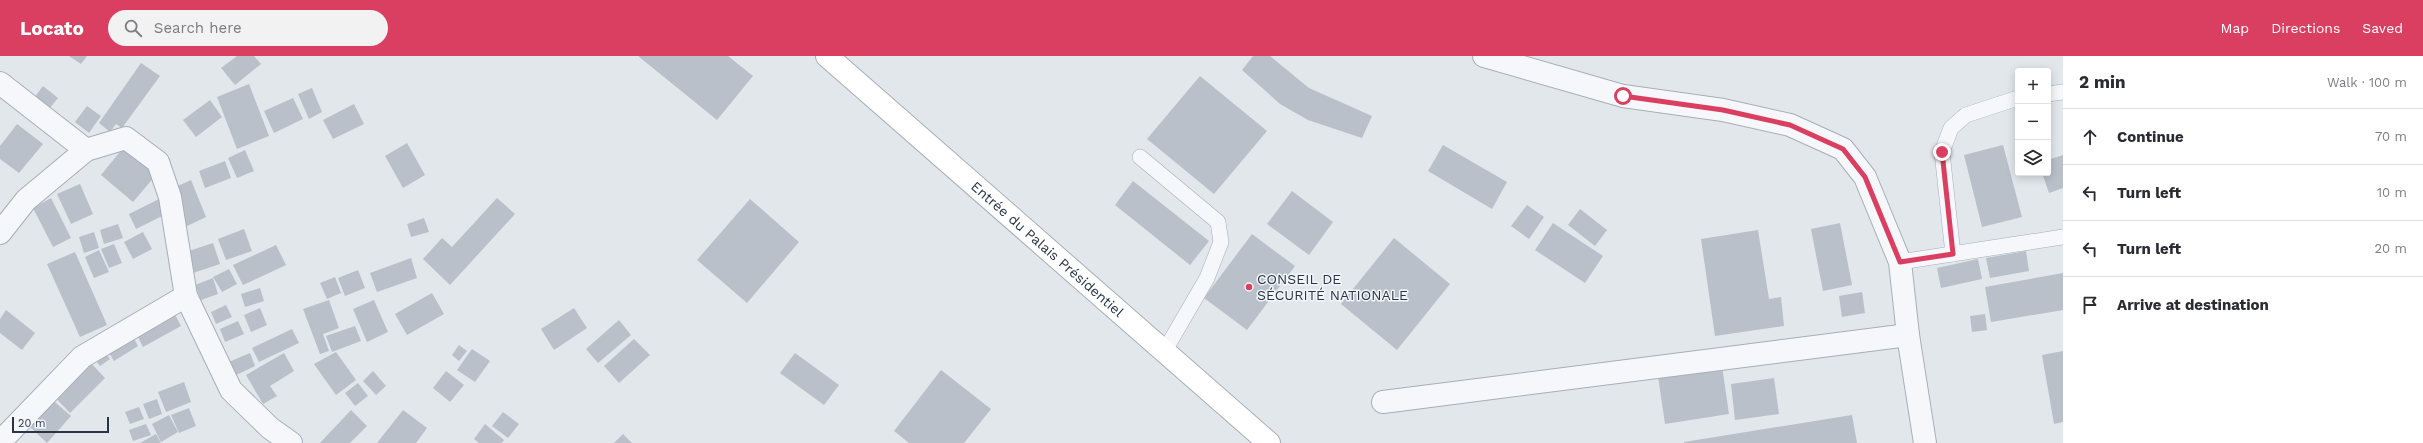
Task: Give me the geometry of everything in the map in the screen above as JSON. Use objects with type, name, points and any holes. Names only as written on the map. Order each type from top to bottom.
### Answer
[{"type":"street","name":"Entrée du Palais Présidentiel","points":[[827,56],[1269,443]]},
{"type":"street","points":[[1484,56],[1623,96],[1723,110],[1790,125],[1843,149],[1865,177],[1900,262],[1908,335],[1925,443]]},
{"type":"street","points":[[0,83],[86,150]]},
{"type":"street","points":[[0,233],[26,200],[86,150],[126,138],[158,162],[170,198],[186,296],[231,390],[270,428],[291,443]]},
{"type":"street","points":[[0,442],[82,357],[186,296]]},
{"type":"street","points":[[1382,402],[1908,335]]},
{"type":"lane","points":[[2051,94],[2063,92]]},
{"type":"lane","points":[[1953,254],[1942,152],[1951,128],[1966,115],[2015,99]]},
{"type":"lane","points":[[1140,157],[1218,222],[1221,242],[1207,278],[1164,352]]},
{"type":"lane","points":[[1900,262],[2063,237]]},
{"type":"building","points":[[69,56],[87,56],[81,64]]},
{"type":"building","points":[[237,56],[254,56],[261,64],[235,85],[221,68]]},
{"type":"building","points":[[638,56],[728,56],[753,76],[717,120]]},
{"type":"building","points":[[1253,56],[1270,56],[1309,88],[1372,116],[1362,138],[1308,120],[1280,104],[1242,70]]},
{"type":"building","points":[[141,63],[160,76],[122,128],[116,124],[110,132],[99,123]]},
{"type":"building","points":[[1200,76],[1267,131],[1214,194],[1147,139]]},
{"type":"building","points":[[249,84],[269,136],[237,149],[217,97]]},
{"type":"building","points":[[43,86],[58,98],[46,113],[31,102]]},
{"type":"building","points":[[312,88],[322,112],[309,119],[298,94]]},
{"type":"building","points":[[293,98],[303,119],[274,133],[264,111]]},
{"type":"building","points":[[210,100],[222,117],[196,137],[183,120]]},
{"type":"building","points":[[354,104],[364,124],[333,139],[323,120]]},
{"type":"building","points":[[87,106],[101,116],[89,133],[75,122]]},
{"type":"building","points":[[17,124],[43,144],[19,173],[0,159],[0,146]]},
{"type":"building","points":[[407,143],[425,175],[403,188],[385,156]]},
{"type":"building","points":[[1443,145],[1507,182],[1492,209],[1428,171]]},
{"type":"building","points":[[2003,145],[2022,217],[1982,227],[1964,155]]},
{"type":"building","points":[[123,148],[156,175],[133,202],[101,175]]},
{"type":"building","points":[[245,150],[254,171],[237,178],[228,158]]},
{"type":"building","points":[[2063,155],[2063,188],[2049,193],[2043,176],[2051,176],[2051,159]]},
{"type":"building","points":[[225,161],[231,178],[205,188],[199,171]]},
{"type":"building","points":[[191,180],[206,217],[185,227],[169,190]]},
{"type":"building","points":[[1133,181],[1209,241],[1190,265],[1115,205]]},
{"type":"building","points":[[80,184],[93,214],[71,224],[57,194]]},
{"type":"building","points":[[1292,191],[1333,222],[1309,255],[1267,224]]},
{"type":"building","points":[[51,198],[71,238],[53,247],[33,208]]},
{"type":"building","points":[[161,198],[168,213],[136,229],[129,214]]},
{"type":"building","points":[[497,198],[515,214],[450,285],[423,259],[442,238],[452,247]]},
{"type":"building","points":[[750,199],[799,242],[747,303],[697,260]]},
{"type":"building","points":[[1527,205],[1544,217],[1529,239],[1511,226]]},
{"type":"building","points":[[1580,209],[1607,230],[1595,246],[1568,225]]},
{"type":"building","points":[[424,218],[429,232],[411,237],[407,224]]},
{"type":"building","points":[[1553,223],[1603,256],[1585,283],[1535,250]]},
{"type":"building","points":[[1840,223],[1852,285],[1823,291],[1811,229]]},
{"type":"building","points":[[118,224],[123,238],[104,244],[100,230]]},
{"type":"building","points":[[244,229],[252,251],[226,260],[218,239]]},
{"type":"building","points":[[1758,230],[1769,299],[1781,297],[1784,326],[1715,336],[1701,239]]},
{"type":"building","points":[[94,232],[99,248],[84,253],[79,237]]},
{"type":"building","points":[[143,232],[152,249],[133,259],[124,242]]},
{"type":"building","points":[[1252,234],[1295,266],[1247,330],[1204,298]]},
{"type":"building","points":[[1394,238],[1450,284],[1397,350],[1341,304]]},
{"type":"building","points":[[213,243],[220,264],[187,275],[180,254]]},
{"type":"building","points":[[114,244],[122,263],[109,268],[101,249]]},
{"type":"building","points":[[276,245],[286,265],[243,285],[233,265]]},
{"type":"building","points":[[99,250],[109,272],[94,278],[85,257]]},
{"type":"building","points":[[2026,251],[2029,271],[1990,278],[1986,258]]},
{"type":"building","points":[[75,252],[107,325],[80,337],[47,264]]},
{"type":"building","points":[[411,258],[417,278],[377,292],[370,273]]},
{"type":"building","points":[[1978,259],[1982,279],[1941,288],[1937,268]]},
{"type":"building","points":[[229,269],[237,284],[222,292],[213,277]]},
{"type":"building","points":[[358,270],[365,288],[345,296],[338,278]]},
{"type":"building","points":[[2063,273],[2063,310],[1991,322],[1985,287]]},
{"type":"building","points":[[335,277],[341,293],[327,299],[320,283]]},
{"type":"building","points":[[213,278],[218,294],[201,300],[195,285]]},
{"type":"building","points":[[260,288],[264,301],[245,307],[241,294]]},
{"type":"building","points":[[1862,292],[1865,313],[1842,317],[1839,296]]},
{"type":"building","points":[[432,293],[444,314],[407,335],[395,314]]},
{"type":"building","points":[[329,300],[339,328],[323,334],[329,351],[320,354],[303,309]]},
{"type":"building","points":[[374,300],[388,332],[367,342],[353,309]]},
{"type":"building","points":[[226,305],[232,317],[216,324],[211,312]]},
{"type":"building","points":[[260,308],[267,325],[251,332],[244,315]]},
{"type":"building","points":[[574,308],[587,328],[554,350],[541,329]]},
{"type":"building","points":[[172,309],[181,326],[143,347],[134,329]]},
{"type":"building","points":[[6,310],[35,333],[22,350],[0,333],[0,319]]},
{"type":"building","points":[[1985,314],[1987,330],[1972,332],[1970,316]]},
{"type":"building","points":[[619,320],[631,335],[598,363],[586,349]]},
{"type":"building","points":[[238,321],[244,334],[225,342],[220,329]]},
{"type":"building","points":[[355,326],[361,341],[332,352],[326,336]]},
{"type":"building","points":[[292,329],[299,343],[259,362],[252,348]]},
{"type":"building","points":[[130,331],[138,346],[114,361],[105,346]]},
{"type":"building","points":[[634,339],[650,355],[619,383],[604,366]]},
{"type":"building","points":[[459,345],[467,351],[459,361],[452,355]]},
{"type":"building","points":[[101,347],[110,359],[100,366],[91,354]]},
{"type":"building","points":[[472,349],[490,361],[475,382],[457,370]]},
{"type":"building","points":[[2063,351],[2063,422],[2054,424],[2042,355]]},
{"type":"building","points":[[336,352],[356,380],[336,395],[314,364]]},
{"type":"building","points":[[250,353],[255,366],[230,378],[224,364]]},
{"type":"building","points":[[284,353],[294,371],[270,386],[277,396],[263,404],[246,375]]},
{"type":"building","points":[[795,353],[839,385],[824,405],[780,373]]},
{"type":"building","points":[[86,358],[105,378],[70,413],[51,393]]},
{"type":"building","points":[[1722,366],[1729,414],[1665,424],[1658,376]]},
{"type":"building","points":[[941,370],[991,409],[964,443],[909,443],[894,431]]},
{"type":"building","points":[[373,371],[386,386],[376,395],[363,381]]},
{"type":"building","points":[[446,371],[464,385],[450,402],[433,388]]},
{"type":"building","points":[[1774,378],[1779,414],[1735,420],[1731,384]]},
{"type":"building","points":[[184,382],[191,402],[166,412],[158,392]]},
{"type":"building","points":[[358,383],[368,396],[355,406],[345,393]]},
{"type":"building","points":[[50,398],[71,416],[47,443],[27,424]]},
{"type":"building","points":[[157,399],[162,414],[149,419],[143,404]]},
{"type":"building","points":[[139,407],[144,419],[130,424],[125,412]]},
{"type":"building","points":[[189,408],[196,426],[179,433],[171,415]]},
{"type":"building","points":[[351,410],[367,426],[350,443],[320,443]]},
{"type":"building","points":[[403,410],[427,428],[416,443],[377,443]]},
{"type":"building","points":[[503,412],[519,424],[508,438],[492,426]]},
{"type":"building","points":[[169,415],[178,432],[161,442],[152,424]]},
{"type":"building","points":[[1852,415],[1857,443],[1684,443],[1684,442]]},
{"type":"building","points":[[146,424],[151,435],[133,441],[129,430]]},
{"type":"building","points":[[485,424],[504,440],[502,443],[479,443],[474,439]]},
{"type":"building","points":[[156,434],[161,443],[140,443]]},
{"type":"building","points":[[623,434],[632,443],[614,443]]},
{"type":"place","name":"CONSEIL DE SÉCURITÉ NATIONALE","points":[[1249,287]]},
{"type":"route","points":[[1623,96],[1723,110],[1790,125],[1843,149],[1865,177],[1900,262],[1953,254],[1942,152]]}]
